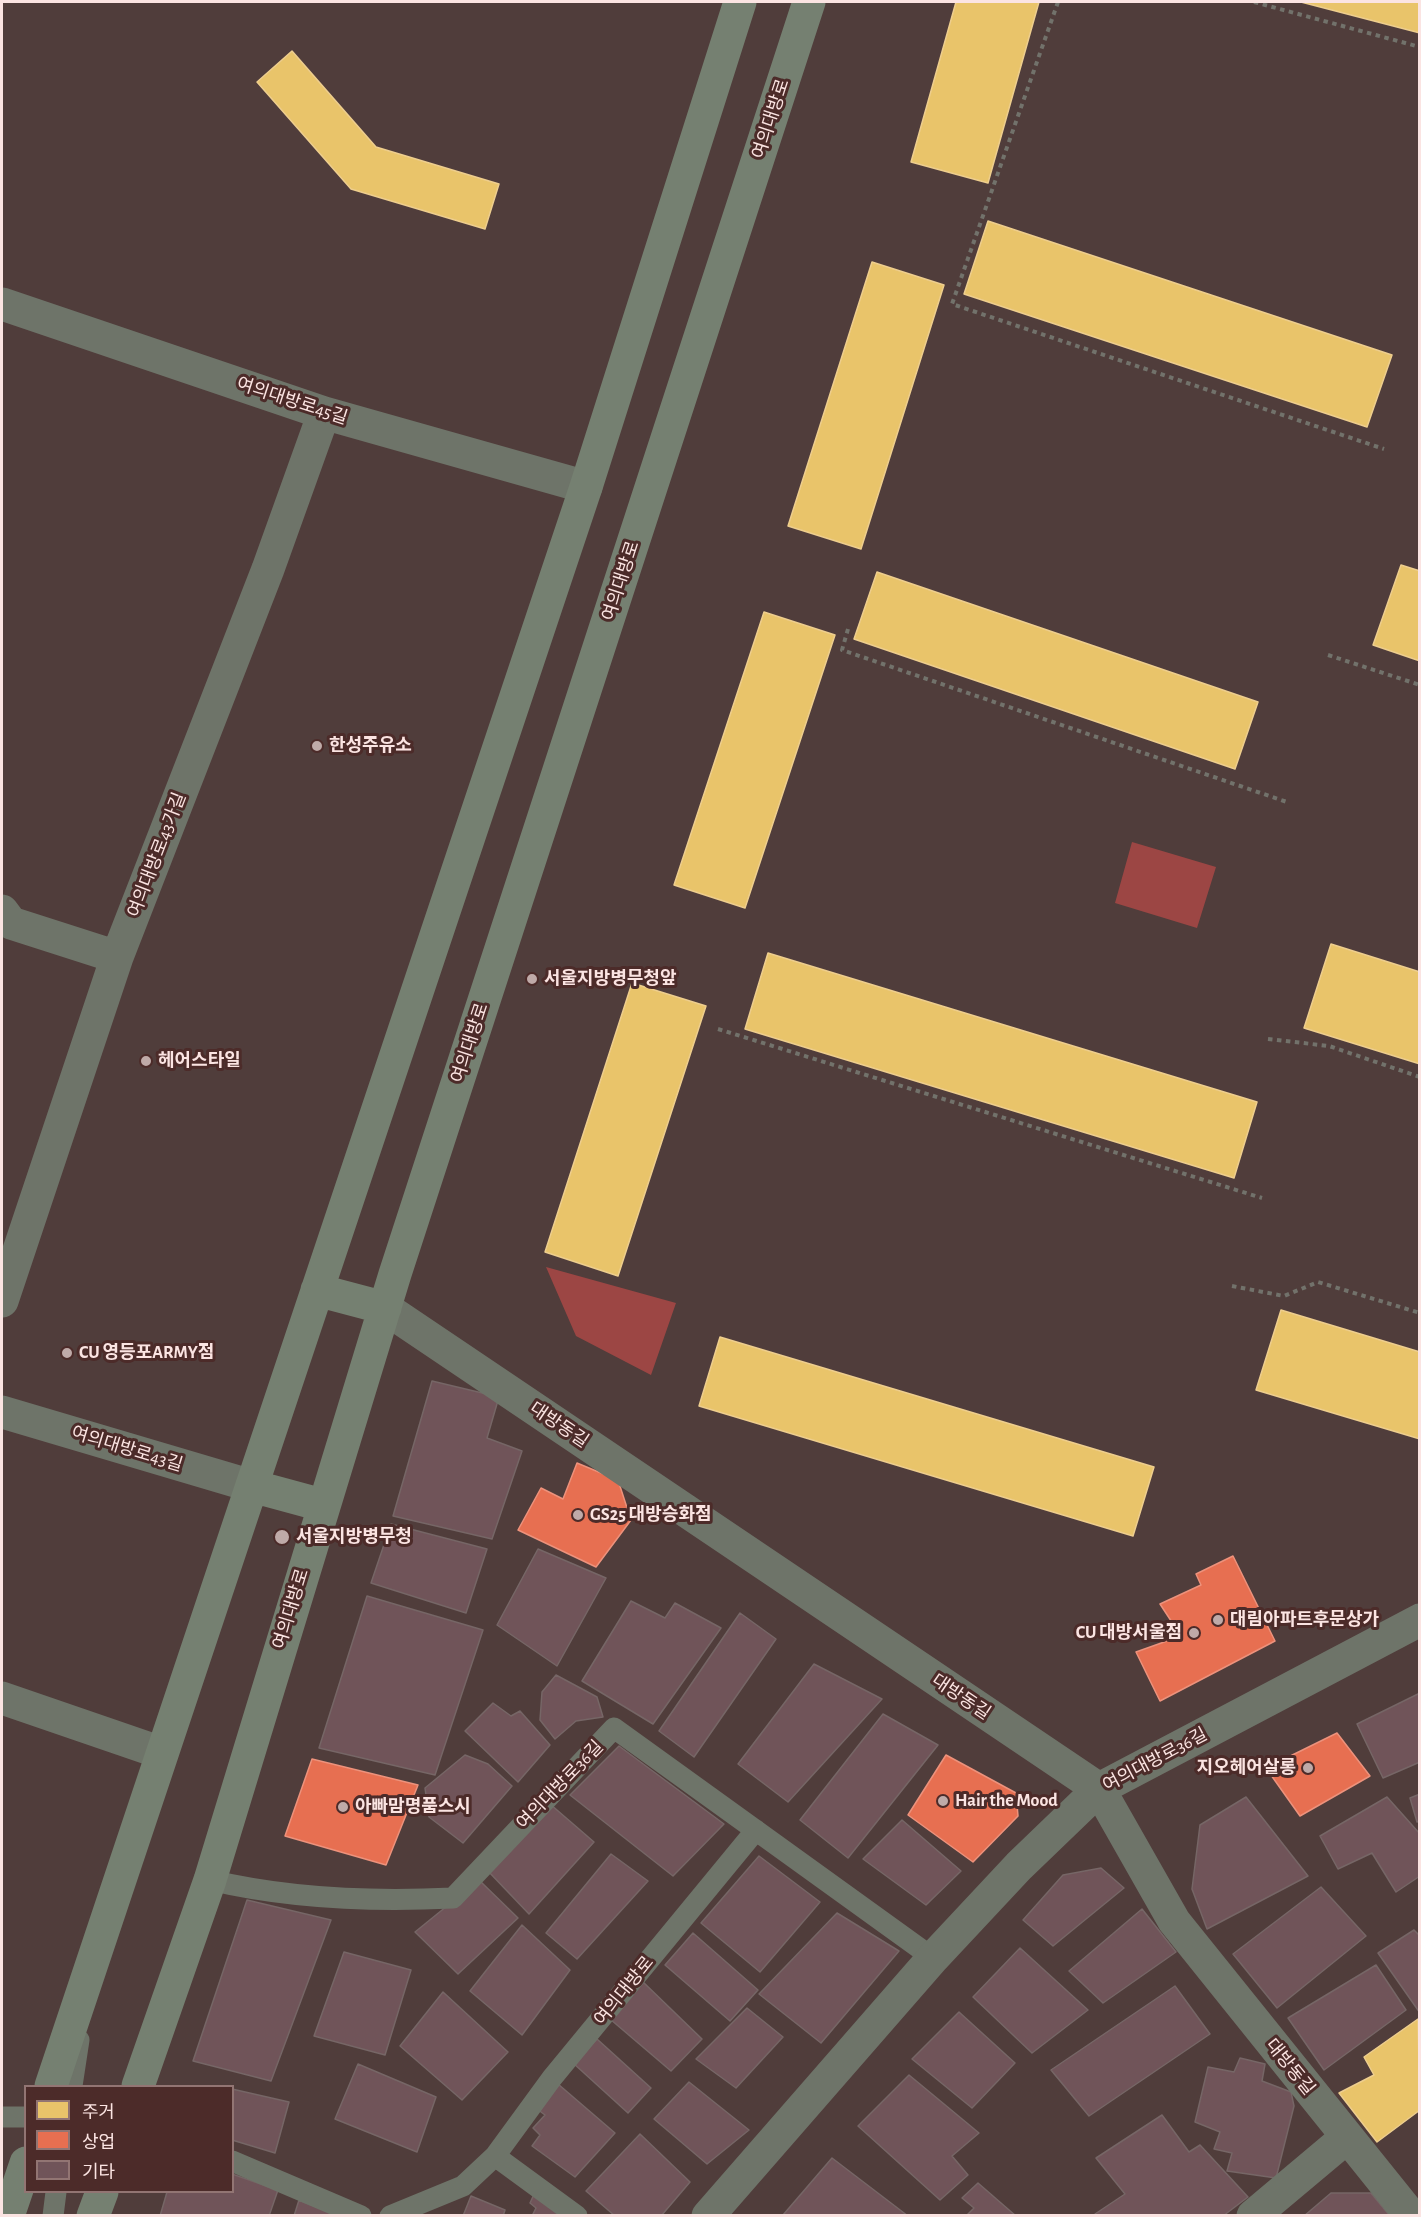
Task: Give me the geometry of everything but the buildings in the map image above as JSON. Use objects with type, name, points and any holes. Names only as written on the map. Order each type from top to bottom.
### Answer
[{"type":"main road","points":[[51,2085],[586,487],[740,2]]},
{"type":"main road","name":"여의대방로","points":[[138,2085],[210,1880],[322,1505],[809,2]]},
{"type":"main road","points":[[317,1290],[385,1308]]},
{"type":"main road","points":[[252,1486],[322,1505]]},
{"type":"main road","points":[[8,2216],[24,2169]]},
{"type":"main road","points":[[93,2216],[102,2193]]},
{"type":"street","name":"여의대방로45길","points":[[2,304],[324,413],[586,487]]},
{"type":"street","name":"여의대방로43가길","points":[[2,1301],[117,957],[264,580],[324,413]]},
{"type":"street","points":[[2,911],[11,923],[117,957]]},
{"type":"street","name":"대방동길","points":[[385,1308],[1099,1790],[1174,1922],[1411,2216]]},
{"type":"street","name":"여의대방로43길","points":[[2,1412],[252,1486]]},
{"type":"street","name":"여의대방로36길","points":[[708,2216],[933,1958],[1019,1866],[1099,1790],[1419,1620]]},
{"type":"street","points":[[2,1698],[162,1753]]},
{"type":"street","points":[[1253,2216],[1347,2137]]},
{"type":"lane","name":"여의대방로36길","points":[[210,1880],[258,1892],[382,1902],[453,1898],[614,1728],[933,1958]]},
{"type":"lane","name":"여의대방로","points":[[390,2216],[463,2186],[495,2157],[552,2078],[756,1830]]},
{"type":"lane","points":[[72,2085],[88,1974]]},
{"type":"lane","points":[[2,2117],[24,2117]]},
{"type":"lane","points":[[495,2157],[577,2216]]},
{"type":"lane","points":[[234,2162],[361,2216]]},
{"type":"lane","points":[[53,2216],[56,2193]]},
{"type":"path","points":[[1058,2],[952,304],[1384,449]]},
{"type":"path","points":[[1254,2],[1419,47]]},
{"type":"path","points":[[848,629],[842,650],[1287,802]]},
{"type":"path","points":[[1328,655],[1419,685]]},
{"type":"path","points":[[718,1029],[1262,1198]]},
{"type":"path","points":[[1268,1039],[1329,1046],[1419,1077]]},
{"type":"path","points":[[1232,1286],[1284,1296],[1318,1282],[1419,1313]]},
{"type":"shaded area","points":[[1132,842],[1216,867],[1197,928],[1115,903]]},
{"type":"shaded area","points":[[546,1267],[676,1303],[651,1375],[576,1336]]},
{"type":"place","name":"한성주유소","points":[[317,746]]},
{"type":"place","name":"서울지방병무청앞","points":[[532,979]]},
{"type":"place","name":"헤어스타일","points":[[146,1061]]},
{"type":"place","name":"CU 영등포ARMY점","points":[[67,1353]]},
{"type":"place","name":"GS25 대방승화점","points":[[578,1515]]},
{"type":"place","name":"서울지방병무청","points":[[282,1537]]},
{"type":"place","name":"대림아파트후문상가","points":[[1218,1620]]},
{"type":"place","name":"CU 대방서울점","points":[[1194,1633]]},
{"type":"place","name":"지오헤어살롱","points":[[1308,1768]]},
{"type":"place","name":"Hair the Mood","points":[[943,1801]]},
{"type":"place","name":"아빠맘명품스시","points":[[343,1807]]}]
